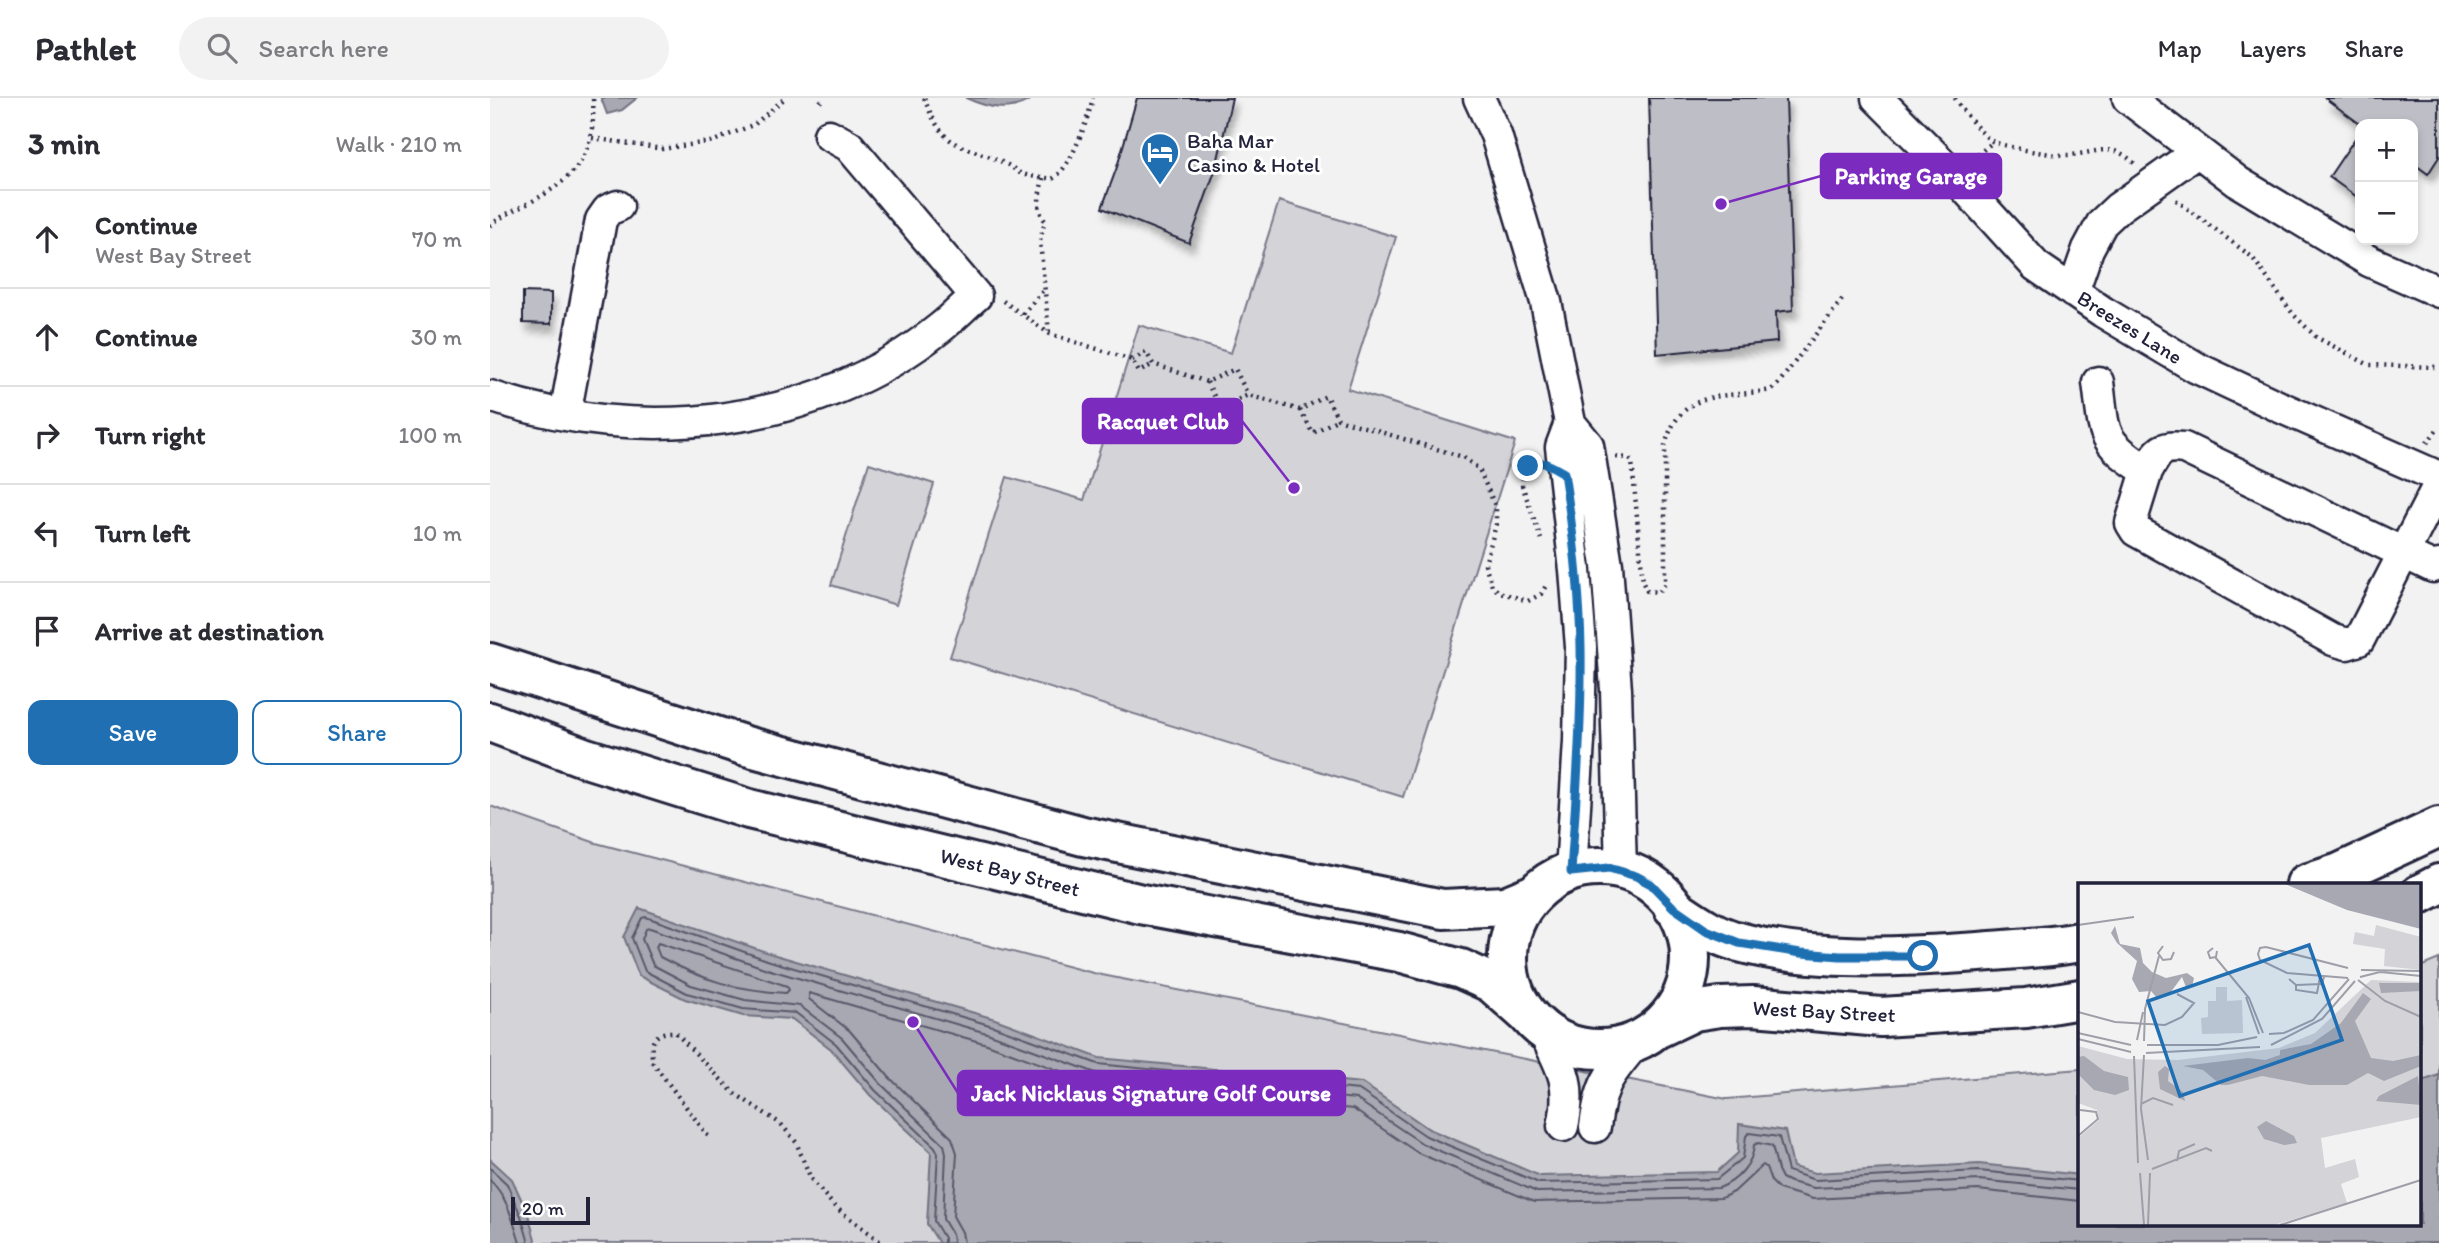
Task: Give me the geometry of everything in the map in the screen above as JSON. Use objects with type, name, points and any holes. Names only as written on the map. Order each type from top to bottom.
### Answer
[{"type":"main road","points":[[490,663],[746,746],[1083,836],[1443,909],[1504,906],[1534,894],[1558,877],[1596,868],[1622,870],[1651,884],[1673,907],[1706,930],[1739,943],[1801,953],[1923,956],[2078,942]]},
{"type":"main road","name":"West Bay Street","points":[[490,722],[586,758],[750,809],[1141,904],[1399,952],[1448,965],[1492,983],[1534,1021]]},
{"type":"main road","points":[[2309,883],[2340,873],[2439,827]]},
{"type":"main road","points":[[2422,893],[2439,884]]},
{"type":"main road","points":[[1534,894],[1517,917],[1512,931],[1508,960],[1513,988],[1534,1021],[1568,1043],[1598,1049],[1619,1047],[1647,1035],[1670,1015],[1681,998],[1688,976],[1690,952],[1687,936],[1673,907]]},
{"type":"main road","name":"West Bay Street","points":[[1647,1035],[1694,1011],[1720,1007],[1753,1006],[1881,1017],[2026,1008],[2078,999]]},
{"type":"street","points":[[1479,98],[1496,135],[1546,302],[1570,423],[1588,445],[1591,456],[1612,607],[1622,870]]},
{"type":"street","name":"Breezes Lane","points":[[1877,98],[1947,167],[2036,266],[2073,292],[2147,340],[2197,368],[2439,477]]},
{"type":"street","points":[[2128,98],[2238,182],[2369,261],[2439,292]]},
{"type":"street","points":[[490,396],[565,415],[628,422],[671,423],[760,413],[804,401],[851,382],[897,358],[940,328],[976,296],[849,146],[829,135]]},
{"type":"street","points":[[2073,292],[2088,249],[2102,223],[2118,208],[2197,152]]},
{"type":"street","points":[[565,415],[601,220],[608,210],[618,206]]},
{"type":"street","points":[[2098,382],[2105,433],[2124,456],[2147,471]]},
{"type":"street","points":[[1570,423],[1562,447],[1581,647],[1579,741],[1571,872]]},
{"type":"street","points":[[2439,484],[2404,553],[2359,640],[2347,645],[2333,640],[2136,531],[2131,523],[2147,471],[2159,451],[2171,446],[2184,448],[2404,553],[2433,567],[2439,565]]},
{"type":"street","points":[[1534,1021],[1563,1070],[1568,1104],[1563,1126]]},
{"type":"street","points":[[1595,1127],[1601,1090],[1610,1073],[1647,1035]]},
{"type":"path","points":[[490,226],[501,216],[555,189],[576,170],[592,138],[593,98]]},
{"type":"path","points":[[592,138],[663,149],[714,141],[755,124],[785,98]]},
{"type":"path","points":[[924,98],[936,125],[951,141],[969,151],[1006,164],[1021,174],[1052,179],[1060,174],[1087,121],[1093,98]]},
{"type":"path","points":[[1955,98],[1993,142],[2069,155],[2102,149],[2123,154],[2153,183],[2252,257],[2293,314],[2316,337],[2370,365],[2439,367]]},
{"type":"path","points":[[1044,178],[1038,201],[1040,214],[1045,221],[1040,241],[1049,334]]},
{"type":"path","points":[[1023,314],[1046,288]]},
{"type":"path","points":[[976,296],[1006,302],[1049,334],[1132,360],[1139,372],[1153,364]]},
{"type":"path","points":[[1591,456],[1628,458],[1632,461],[1643,583],[1647,591],[1659,593],[1665,584],[1665,446],[1670,426],[1682,411],[1708,397],[1771,390],[1844,297]]},
{"type":"path","points":[[1132,360],[1146,352],[1153,364],[1207,382],[1235,369],[1248,396]]},
{"type":"path","points":[[1207,382],[1220,408],[1248,396],[1300,410],[1326,396],[1338,419],[1463,457],[1474,463],[1479,468],[1496,508],[1496,526],[1485,564],[1492,586],[1499,592],[1528,601],[1541,594],[1548,579]]},
{"type":"path","points":[[1300,410],[1313,433],[1338,419]]},
{"type":"path","points":[[1545,549],[1522,479],[1528,466],[1535,462],[1543,462],[1564,473]]},
{"type":"path","points":[[708,1136],[653,1063],[651,1050],[654,1039],[664,1032],[676,1032],[734,1093],[781,1124],[796,1142],[811,1179],[835,1207],[882,1243]]},
{"type":"shaded area","points":[[1279,201],[1396,237],[1348,389],[1515,442],[1403,797],[950,657],[1007,477],[1084,500],[1139,325],[1231,353]]},
{"type":"shaded area","points":[[869,463],[934,484],[896,605],[831,585]]},
{"type":"shaded area","points":[[490,806],[596,843],[1097,974],[1727,1099],[2078,1069],[2078,1226],[2422,1226],[2422,966],[2439,959],[2439,1243],[490,1243]]},
{"type":"water","points":[[601,98],[637,98],[622,110],[607,114]]},
{"type":"water","points":[[966,98],[1033,98],[1017,106],[1000,108]]},
{"type":"water","points":[[639,908],[772,954],[995,1019],[1099,1058],[1362,1083],[1429,1129],[1540,1176],[1717,1172],[1738,1153],[1739,1124],[1785,1131],[1793,1167],[1815,1173],[1979,1164],[2078,1175],[2078,1226],[2422,1226],[2422,1081],[2439,1075],[2439,1243],[939,1243],[927,1224],[931,1152],[870,1095],[831,1049],[792,1019],[743,1016],[685,999],[639,976],[624,937]]},
{"type":"water","points":[[490,1159],[512,1179],[528,1214],[536,1243],[490,1243]]},
{"type":"building","name":"Baha Mar Casino & Hotel","points":[[1137,98],[1232,98],[1216,168],[1189,243],[1102,208]]},
{"type":"building","points":[[1649,98],[1786,98],[1793,310],[1776,312],[1777,342],[1657,354]]},
{"type":"building","points":[[2325,98],[2439,98],[2439,157],[2428,174],[2418,167],[2418,119],[2355,120]]},
{"type":"building","points":[[2355,138],[2355,195],[2329,177]]},
{"type":"building","points":[[523,292],[551,293],[551,324],[523,323]]},
{"type":"place","name":"Baha Mar Casino & Hotel","points":[[1160,186]]},
{"type":"place","name":"Parking Garage","points":[[1721,204]]},
{"type":"place","name":"Racquet Club","points":[[1294,488]]},
{"type":"place","name":"Jack Nicklaus Signature Golf Course","points":[[913,1022]]},
{"type":"route","points":[[1528,466],[1543,462],[1564,473],[1569,504],[1581,647],[1577,793],[1571,872],[1596,868],[1622,870],[1651,884],[1673,907],[1706,930],[1739,943],[1840,956],[1923,956]]}]
